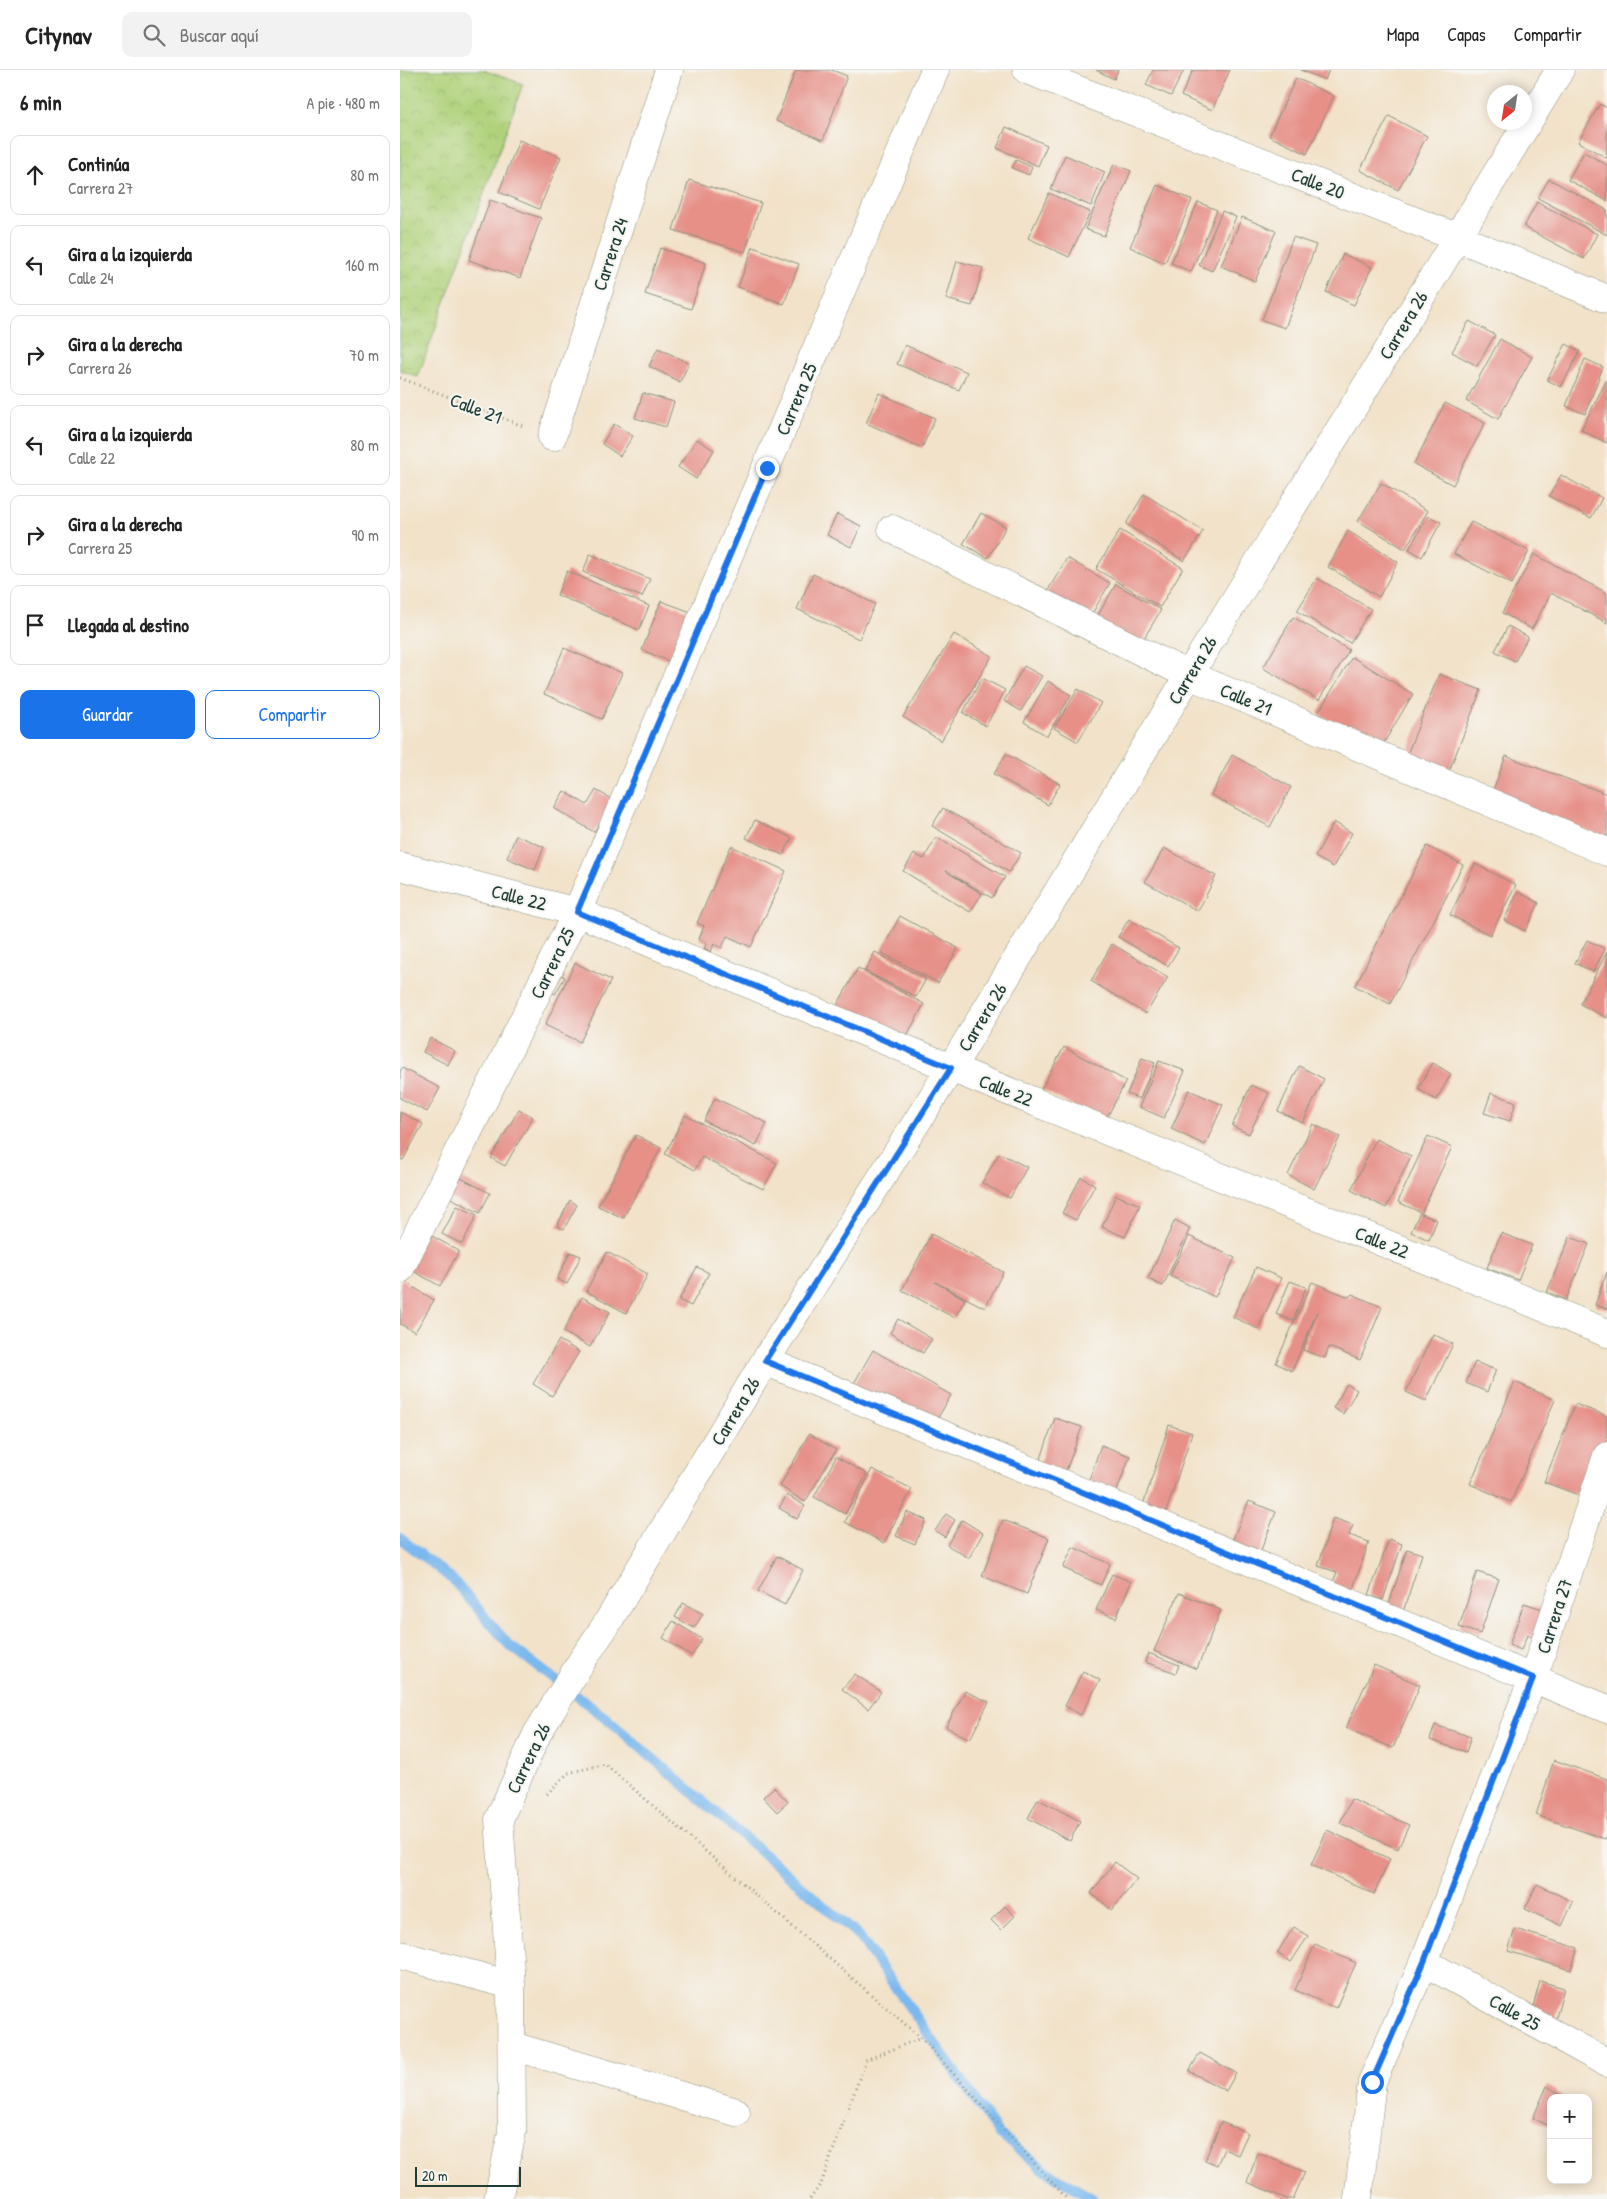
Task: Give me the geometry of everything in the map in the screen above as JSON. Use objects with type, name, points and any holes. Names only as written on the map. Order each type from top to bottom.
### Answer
[{"type":"street","name":"Carrera 24","points":[[552,437],[669,70]]},
{"type":"street","name":"Carrera 25","points":[[400,1269],[577,912],[934,70]]},
{"type":"street","name":"Calle 20","points":[[1027,70],[1456,237],[1607,299]]},
{"type":"street","name":"Carrera 26","points":[[498,2199],[512,2132],[511,1986],[499,1819],[537,1734],[606,1625],[765,1361],[951,1068],[1456,237],[1560,70]]},
{"type":"street","name":"Calle 21","points":[[892,529],[1189,675],[1607,852]]},
{"type":"street","name":"Calle 22","points":[[400,866],[577,912],[951,1068],[1607,1333]]},
{"type":"street","points":[[765,1361],[1607,1709]]},
{"type":"street","name":"Carrera 27","points":[[1358,2199],[1372,2082],[1424,1962],[1533,1678],[1607,1456]]},
{"type":"street","points":[[400,1955],[511,1986]]},
{"type":"street","name":"Calle 25","points":[[1424,1962],[1607,2063]]},
{"type":"street","points":[[512,2046],[736,2112]]},
{"type":"path","name":"Calle 21","points":[[400,378],[552,437]]},
{"type":"path","points":[[541,1800],[568,1773],[605,1764],[921,2038],[1067,2199]]},
{"type":"path","points":[[810,2199],[821,2184],[866,2060],[921,2038]]},
{"type":"green space","points":[[400,70],[483,70],[523,84],[418,377],[400,370]]},
{"type":"building","points":[[796,70],[832,70],[847,76],[823,140],[776,121]]},
{"type":"building","points":[[1096,70],[1118,70],[1114,79]]},
{"type":"building","points":[[1153,70],[1184,70],[1171,96],[1146,85]]},
{"type":"building","points":[[1193,70],[1230,70],[1212,110],[1181,96]]},
{"type":"building","points":[[1301,70],[1329,70],[1325,80]]},
{"type":"building","points":[[1296,78],[1334,96],[1307,154],[1269,136]]},
{"type":"building","points":[[1600,104],[1607,108],[1607,158],[1578,142]]},
{"type":"building","points":[[1389,116],[1427,136],[1398,190],[1360,170]]},
{"type":"building","points":[[1006,127],[1047,145],[1038,166],[997,148]]},
{"type":"building","points":[[519,140],[561,157],[539,209],[499,192]]},
{"type":"building","points":[[1584,152],[1607,165],[1607,201],[1568,180]]},
{"type":"building","points":[[1065,155],[1105,172],[1091,206],[1051,189]]},
{"type":"building","points":[[1016,160],[1032,167],[1029,175],[1012,168]]},
{"type":"building","points":[[1114,164],[1131,171],[1104,236],[1085,229]]},
{"type":"building","points":[[1549,179],[1607,210],[1607,235],[1538,198]]},
{"type":"building","points":[[689,180],[761,203],[745,252],[673,230]]},
{"type":"building","points":[[1157,185],[1192,200],[1165,263],[1130,247]]},
{"type":"building","points":[[1049,193],[1090,212],[1069,257],[1028,238]]},
{"type":"building","points":[[490,200],[541,218],[520,278],[469,260]]},
{"type":"building","points":[[1198,202],[1217,210],[1191,272],[1171,263]]},
{"type":"building","points":[[1537,202],[1597,234],[1584,259],[1524,227]]},
{"type":"building","points":[[1222,211],[1236,217],[1212,271],[1199,265]]},
{"type":"building","points":[[1242,217],[1276,231],[1255,281],[1221,266]]},
{"type":"building","points":[[1293,237],[1316,245],[1285,328],[1262,320]]},
{"type":"building","points":[[753,247],[799,264],[784,304],[738,287]]},
{"type":"building","points":[[660,248],[706,263],[691,309],[645,294]]},
{"type":"building","points":[[1343,254],[1372,267],[1354,305],[1326,292]]},
{"type":"building","points":[[957,261],[983,268],[972,306],[946,299]]},
{"type":"building","points":[[1469,321],[1495,335],[1477,366],[1452,352]]},
{"type":"building","points":[[1500,339],[1532,357],[1498,419],[1466,401]]},
{"type":"building","points":[[1566,344],[1580,351],[1561,387],[1547,380]]},
{"type":"building","points":[[905,345],[967,372],[959,390],[897,364]]},
{"type":"building","points":[[658,348],[689,363],[680,382],[649,366]]},
{"type":"building","points":[[1585,359],[1603,367],[1585,414],[1566,406]]},
{"type":"building","points":[[1607,379],[1607,443],[1581,430]]},
{"type":"building","points":[[643,393],[674,402],[666,427],[635,418]]},
{"type":"building","points":[[879,393],[935,418],[922,448],[866,423]]},
{"type":"building","points":[[1445,403],[1485,423],[1453,485],[1414,464]]},
{"type":"building","points":[[614,424],[633,436],[620,456],[602,444]]},
{"type":"building","points":[[697,439],[714,450],[696,479],[678,467]]},
{"type":"building","points":[[1561,475],[1602,498],[1591,518],[1549,496]]},
{"type":"building","points":[[1381,483],[1428,511],[1405,549],[1358,521]]},
{"type":"building","points":[[1144,494],[1203,531],[1184,561],[1126,524]]},
{"type":"building","points":[[981,513],[1006,527],[988,558],[963,544]]},
{"type":"building","points":[[837,514],[861,526],[851,547],[827,535]]},
{"type":"building","points":[[1428,516],[1441,522],[1422,557],[1409,549]]},
{"type":"building","points":[[1471,522],[1529,551],[1512,584],[1454,554]]},
{"type":"building","points":[[1120,530],[1183,568],[1160,607],[1096,569]]},
{"type":"building","points":[[1348,531],[1398,562],[1379,597],[1328,567]]},
{"type":"building","points":[[590,554],[650,579],[642,597],[583,572]]},
{"type":"building","points":[[1534,554],[1607,593],[1607,623],[1551,593],[1532,629],[1502,613]]},
{"type":"building","points":[[1067,558],[1110,583],[1087,622],[1044,597]]},
{"type":"building","points":[[567,571],[649,606],[639,630],[557,595]]},
{"type":"building","points":[[813,574],[875,604],[859,639],[797,609]]},
{"type":"building","points":[[1317,578],[1371,609],[1350,643],[1297,611]]},
{"type":"building","points":[[1116,584],[1161,610],[1138,648],[1094,622]]},
{"type":"building","points":[[661,601],[691,612],[671,662],[642,650]]},
{"type":"building","points":[[1293,617],[1349,650],[1319,700],[1263,668]]},
{"type":"building","points":[[1508,626],[1528,637],[1515,661],[1495,651]]},
{"type":"building","points":[[954,634],[992,656],[941,741],[903,717]]},
{"type":"building","points":[[564,648],[622,673],[602,719],[544,694]]},
{"type":"building","points":[[1352,657],[1413,694],[1379,751],[1318,713]]},
{"type":"building","points":[[1024,666],[1042,676],[1021,711],[1004,701]]},
{"type":"building","points":[[1439,674],[1481,690],[1448,774],[1406,757]]},
{"type":"building","points":[[982,678],[1005,690],[986,726],[963,713]]},
{"type":"building","points":[[1048,681],[1071,695],[1047,736],[1024,722]]},
{"type":"building","points":[[1078,689],[1101,703],[1078,742],[1054,728]]},
{"type":"building","points":[[1006,754],[1060,784],[1048,805],[994,774]]},
{"type":"building","points":[[1232,755],[1291,787],[1270,827],[1211,795]]},
{"type":"building","points":[[1506,756],[1607,794],[1607,838],[1491,795]]},
{"type":"building","points":[[596,790],[613,800],[594,832],[554,808],[564,791],[587,805]]},
{"type":"building","points":[[943,808],[1021,853],[1009,872],[932,826]]},
{"type":"building","points":[[755,820],[792,838],[783,855],[746,838]]},
{"type":"building","points":[[1334,822],[1352,833],[1333,867],[1315,857]]},
{"type":"building","points":[[516,835],[544,847],[535,870],[507,858]]},
{"type":"building","points":[[936,837],[1005,877],[992,898],[946,871],[982,894],[970,912],[903,871],[914,854],[924,859]]},
{"type":"building","points":[[731,846],[786,871],[751,947],[727,936],[722,948],[714,944],[711,952],[704,948],[707,943],[699,939],[704,926],[697,923]]},
{"type":"building","points":[[1427,846],[1463,865],[1390,1004],[1355,986]]},
{"type":"building","points":[[1164,848],[1216,876],[1198,911],[1145,882]]},
{"type":"building","points":[[1475,864],[1516,885],[1490,935],[1450,915]]},
{"type":"building","points":[[1518,892],[1539,903],[1525,931],[1504,920]]},
{"type":"building","points":[[900,916],[958,948],[938,983],[881,952]]},
{"type":"building","points":[[1129,919],[1179,948],[1168,966],[1118,937]]},
{"type":"building","points":[[1587,940],[1605,949],[1593,972],[1575,963]]},
{"type":"building","points":[[1112,944],[1168,977],[1146,1014],[1091,981]]},
{"type":"building","points":[[875,952],[926,979],[916,997],[865,971]]},
{"type":"building","points":[[1607,952],[1607,1018],[1580,1004]]},
{"type":"building","points":[[575,963],[611,980],[580,1042],[545,1025]]},
{"type":"building","points":[[858,968],[924,1004],[902,1045],[835,1009]]},
{"type":"building","points":[[550,969],[565,977],[555,994],[541,987]]},
{"type":"building","points":[[430,1038],[455,1051],[448,1065],[423,1052]]},
{"type":"building","points":[[1064,1047],[1126,1081],[1104,1123],[1041,1089]]},
{"type":"building","points":[[1142,1058],[1155,1063],[1140,1099],[1127,1094]]},
{"type":"building","points":[[1159,1061],[1185,1071],[1164,1118],[1139,1107]]},
{"type":"building","points":[[1433,1063],[1451,1074],[1436,1100],[1418,1089]]},
{"type":"building","points":[[1299,1066],[1324,1079],[1303,1123],[1278,1111]]},
{"type":"building","points":[[402,1068],[440,1088],[427,1112],[400,1098],[400,1072]]},
{"type":"building","points":[[1251,1085],[1269,1093],[1249,1134],[1232,1126]]},
{"type":"building","points":[[1189,1090],[1223,1105],[1205,1145],[1171,1129]]},
{"type":"building","points":[[1491,1093],[1516,1102],[1510,1121],[1484,1113]]},
{"type":"building","points":[[715,1098],[767,1123],[756,1146],[704,1121]]},
{"type":"building","points":[[519,1109],[533,1117],[505,1166],[491,1158]]},
{"type":"building","points":[[400,1112],[423,1124],[403,1160],[400,1159]]},
{"type":"building","points":[[685,1115],[777,1163],[763,1189],[702,1157],[695,1170],[665,1154]]},
{"type":"building","points":[[1313,1124],[1340,1137],[1314,1189],[1288,1175]]},
{"type":"building","points":[[636,1135],[661,1148],[623,1218],[598,1206]]},
{"type":"building","points":[[1428,1136],[1452,1147],[1421,1214],[1437,1220],[1429,1240],[1411,1232],[1420,1212],[1398,1202]]},
{"type":"building","points":[[1376,1139],[1411,1156],[1386,1208],[1351,1190]]},
{"type":"building","points":[[999,1153],[1027,1167],[1010,1198],[982,1183]]},
{"type":"building","points":[[451,1173],[490,1193],[480,1213],[441,1193]]},
{"type":"building","points":[[1081,1177],[1095,1185],[1076,1220],[1062,1213]]},
{"type":"building","points":[[1116,1195],[1140,1205],[1125,1237],[1102,1227]]},
{"type":"building","points":[[570,1200],[577,1205],[564,1229],[557,1226]]},
{"type":"building","points":[[457,1206],[477,1215],[462,1244],[442,1234]]},
{"type":"building","points":[[1175,1220],[1190,1228],[1163,1286],[1148,1279]]},
{"type":"building","points":[[423,1231],[459,1251],[440,1286],[404,1266]]},
{"type":"building","points":[[1501,1233],[1532,1245],[1518,1280],[1487,1268]]},
{"type":"building","points":[[931,1234],[1003,1272],[985,1308],[935,1282],[965,1299],[955,1318],[902,1290]]},
{"type":"building","points":[[1189,1236],[1235,1258],[1215,1297],[1170,1276]]},
{"type":"building","points":[[1570,1237],[1589,1244],[1566,1300],[1547,1292]]},
{"type":"building","points":[[570,1252],[581,1256],[567,1284],[557,1279]]},
{"type":"building","points":[[607,1252],[648,1274],[626,1313],[586,1291]]},
{"type":"building","points":[[697,1267],[709,1273],[691,1306],[679,1300]]},
{"type":"building","points":[[1256,1267],[1281,1278],[1258,1329],[1233,1317]]},
{"type":"building","points":[[1607,1272],[1607,1309],[1595,1305]]},
{"type":"building","points":[[402,1280],[434,1300],[415,1332],[400,1324],[400,1284]]},
{"type":"building","points":[[1290,1281],[1306,1287],[1293,1321],[1276,1314]]},
{"type":"building","points":[[1312,1282],[1349,1297],[1352,1294],[1382,1307],[1360,1360],[1329,1347],[1325,1358],[1303,1350],[1317,1312],[1292,1371],[1276,1363]]},
{"type":"building","points":[[582,1297],[610,1312],[590,1347],[563,1332]]},
{"type":"building","points":[[898,1319],[932,1339],[923,1353],[890,1333]]},
{"type":"building","points":[[1433,1334],[1453,1344],[1426,1401],[1406,1392]]},
{"type":"building","points":[[559,1340],[579,1352],[552,1396],[533,1384]]},
{"type":"building","points":[[873,1350],[951,1395],[931,1430],[853,1385]]},
{"type":"building","points":[[1475,1362],[1496,1370],[1487,1392],[1466,1383]]},
{"type":"building","points":[[1515,1382],[1555,1400],[1511,1502],[1470,1484]]},
{"type":"building","points":[[1347,1384],[1357,1390],[1343,1414],[1333,1408]]},
{"type":"building","points":[[1575,1404],[1607,1416],[1607,1437],[1584,1497],[1544,1482]]},
{"type":"building","points":[[1055,1418],[1082,1427],[1063,1479],[1037,1470]]},
{"type":"building","points":[[1169,1425],[1192,1433],[1166,1512],[1143,1505]]},
{"type":"building","points":[[809,1434],[836,1450],[805,1502],[780,1486]]},
{"type":"building","points":[[1101,1445],[1130,1456],[1115,1496],[1087,1486]]},
{"type":"building","points":[[836,1457],[867,1474],[845,1514],[814,1497]]},
{"type":"building","points":[[872,1469],[912,1489],[884,1543],[845,1522]]},
{"type":"building","points":[[787,1495],[805,1506],[797,1519],[779,1508]]},
{"type":"building","points":[[1249,1501],[1276,1512],[1257,1560],[1229,1548]]},
{"type":"building","points":[[907,1512],[926,1520],[915,1544],[896,1536]]},
{"type":"building","points":[[946,1514],[955,1520],[945,1537],[935,1531]]},
{"type":"building","points":[[1333,1518],[1353,1525],[1349,1535],[1369,1542],[1352,1591],[1332,1584],[1337,1572],[1318,1566]]},
{"type":"building","points":[[962,1520],[983,1533],[969,1558],[947,1545]]},
{"type":"building","points":[[1003,1520],[1049,1538],[1027,1594],[982,1576]]},
{"type":"building","points":[[1389,1539],[1402,1544],[1383,1600],[1369,1595]]},
{"type":"building","points":[[1073,1547],[1110,1564],[1101,1585],[1063,1568]]},
{"type":"building","points":[[1407,1549],[1422,1554],[1402,1615],[1387,1610]]},
{"type":"building","points":[[777,1556],[803,1570],[785,1605],[758,1591]]},
{"type":"building","points":[[1477,1572],[1499,1579],[1480,1634],[1459,1627]]},
{"type":"building","points":[[1112,1574],[1131,1582],[1116,1618],[1096,1610]]},
{"type":"building","points":[[1179,1593],[1221,1610],[1197,1669],[1154,1651]]},
{"type":"building","points":[[683,1603],[703,1614],[694,1628],[675,1617]]},
{"type":"building","points":[[1524,1603],[1551,1612],[1541,1640],[1527,1635],[1521,1650],[1509,1645]]},
{"type":"building","points":[[673,1621],[702,1639],[692,1656],[663,1638]]},
{"type":"building","points":[[1148,1653],[1179,1665],[1176,1673],[1145,1662]]},
{"type":"building","points":[[1374,1665],[1420,1685],[1393,1748],[1346,1728]]},
{"type":"building","points":[[1083,1671],[1100,1680],[1081,1715],[1065,1706]]},
{"type":"building","points":[[855,1674],[881,1692],[868,1709],[842,1689]]},
{"type":"building","points":[[965,1691],[989,1702],[970,1739],[946,1727]]},
{"type":"building","points":[[1435,1725],[1471,1737],[1466,1752],[1430,1740]]},
{"type":"building","points":[[1554,1760],[1607,1779],[1607,1834],[1605,1839],[1536,1815]]},
{"type":"building","points":[[774,1787],[788,1802],[777,1812],[763,1797]]},
{"type":"building","points":[[1038,1799],[1080,1821],[1070,1841],[1028,1818]]},
{"type":"building","points":[[1351,1799],[1409,1825],[1398,1849],[1340,1823]]},
{"type":"building","points":[[1327,1830],[1390,1859],[1374,1894],[1311,1865]]},
{"type":"building","points":[[1115,1862],[1137,1879],[1112,1910],[1091,1893]]},
{"type":"building","points":[[1537,1884],[1573,1902],[1562,1926],[1525,1909]]},
{"type":"building","points":[[1005,1906],[1015,1916],[1001,1930],[991,1920]]},
{"type":"building","points":[[1294,1927],[1308,1936],[1291,1962],[1277,1953]]},
{"type":"building","points":[[1515,1929],[1578,1948],[1571,1970],[1508,1951]]},
{"type":"building","points":[[1315,1944],[1356,1963],[1336,2008],[1295,1990]]},
{"type":"building","points":[[1540,1981],[1564,1988],[1555,2021],[1531,2014]]},
{"type":"building","points":[[1200,2053],[1236,2073],[1226,2091],[1189,2071]]},
{"type":"building","points":[[1547,2086],[1560,2094],[1547,2094],[1547,2125],[1533,2118]]},
{"type":"building","points":[[1221,2122],[1248,2133],[1238,2155],[1224,2149],[1217,2165],[1205,2160]]},
{"type":"building","points":[[1258,2153],[1305,2172],[1293,2199],[1287,2199],[1247,2182]]},
{"type":"waterway","points":[[400,1538],[453,1580],[509,1645],[606,1718],[859,1936],[999,2134],[1046,2171],[1094,2199]]},
{"type":"route","points":[[767,468],[577,912],[951,1068],[765,1361],[1533,1678],[1424,1962],[1372,2082]]}]
